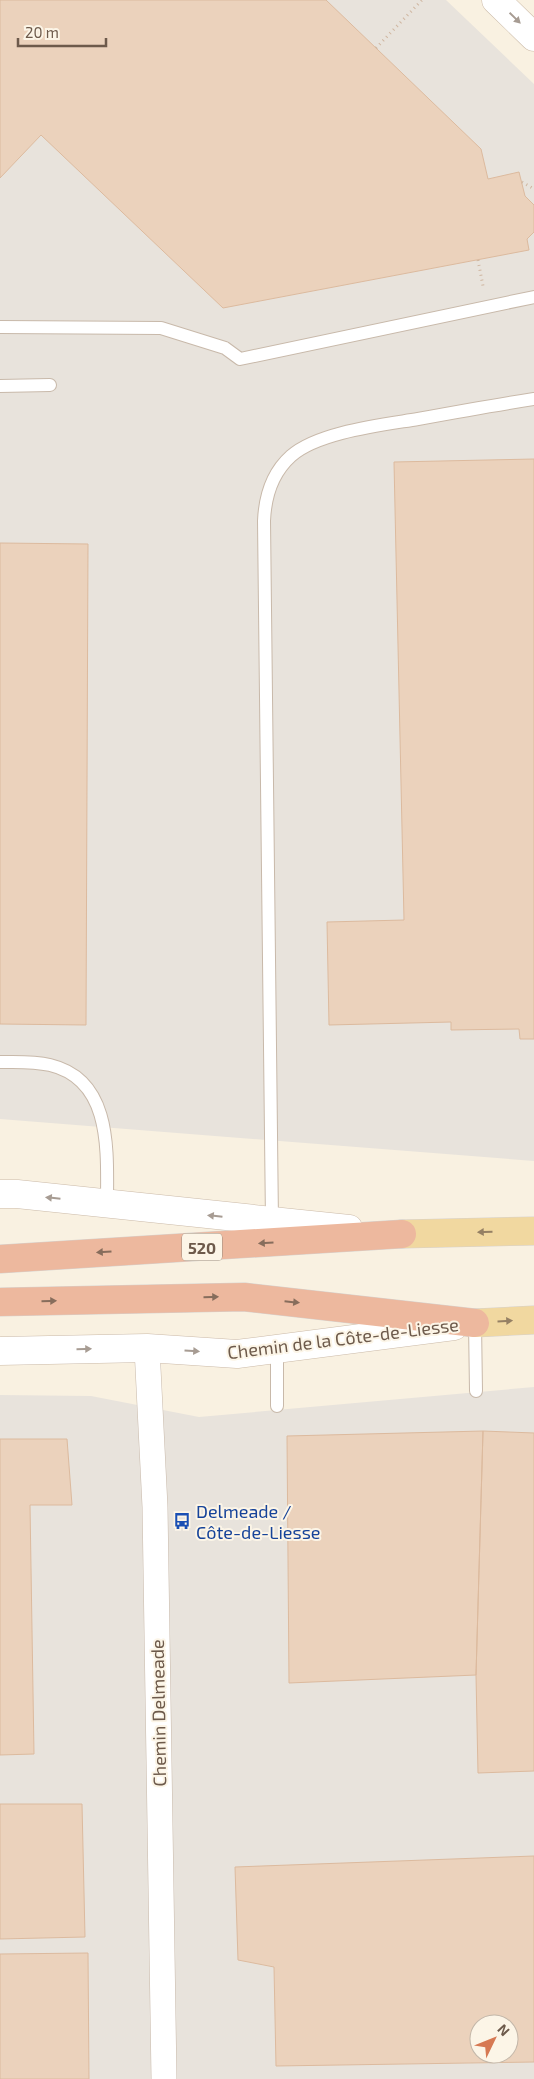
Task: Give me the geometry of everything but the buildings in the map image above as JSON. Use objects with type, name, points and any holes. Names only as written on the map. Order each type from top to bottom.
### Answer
[{"type":"highway","name":"520","points":[[0,1259],[402,1234]]},
{"type":"highway","name":"Chemin de la Côte-de-Liesse","points":[[0,1302],[244,1296],[475,1323]]},
{"type":"main road","points":[[496,0],[534,37]]},
{"type":"main road","points":[[0,1194],[402,1234],[534,1231]]},
{"type":"main road","name":"Chemin de la Côte-de-Liesse","points":[[0,1351],[147,1348],[237,1354],[475,1323],[534,1320]]},
{"type":"street","name":"Chemin Delmeade","points":[[147,1348],[155,1507],[164,2079]]},
{"type":"lane","points":[[0,327],[162,328],[225,348],[240,359],[534,297]]},
{"type":"lane","points":[[0,386],[50,386]]},
{"type":"lane","points":[[272,1222],[264,521],[267,496],[277,473],[292,455],[319,441],[372,427],[534,399]]},
{"type":"lane","points":[[0,1062],[34,1062],[51,1065],[72,1075],[95,1099],[103,1120],[107,1159],[108,1204]]},
{"type":"lane","points":[[475,1323],[476,1391]]},
{"type":"lane","points":[[277,1349],[277,1406]]},
{"type":"path","points":[[376,48],[422,0]]},
{"type":"path","points":[[522,182],[534,189]]},
{"type":"path","points":[[478,260],[479,267]]},
{"type":"shaded area","points":[[0,0],[446,0],[534,84],[534,1161],[0,1119]]},
{"type":"shaded area","points":[[534,1387],[534,2079],[0,2079],[0,1395],[91,1396],[199,1417]]},
{"type":"place","name":"Delmeade / Côte-de-Liesse","points":[[182,1521]]}]
